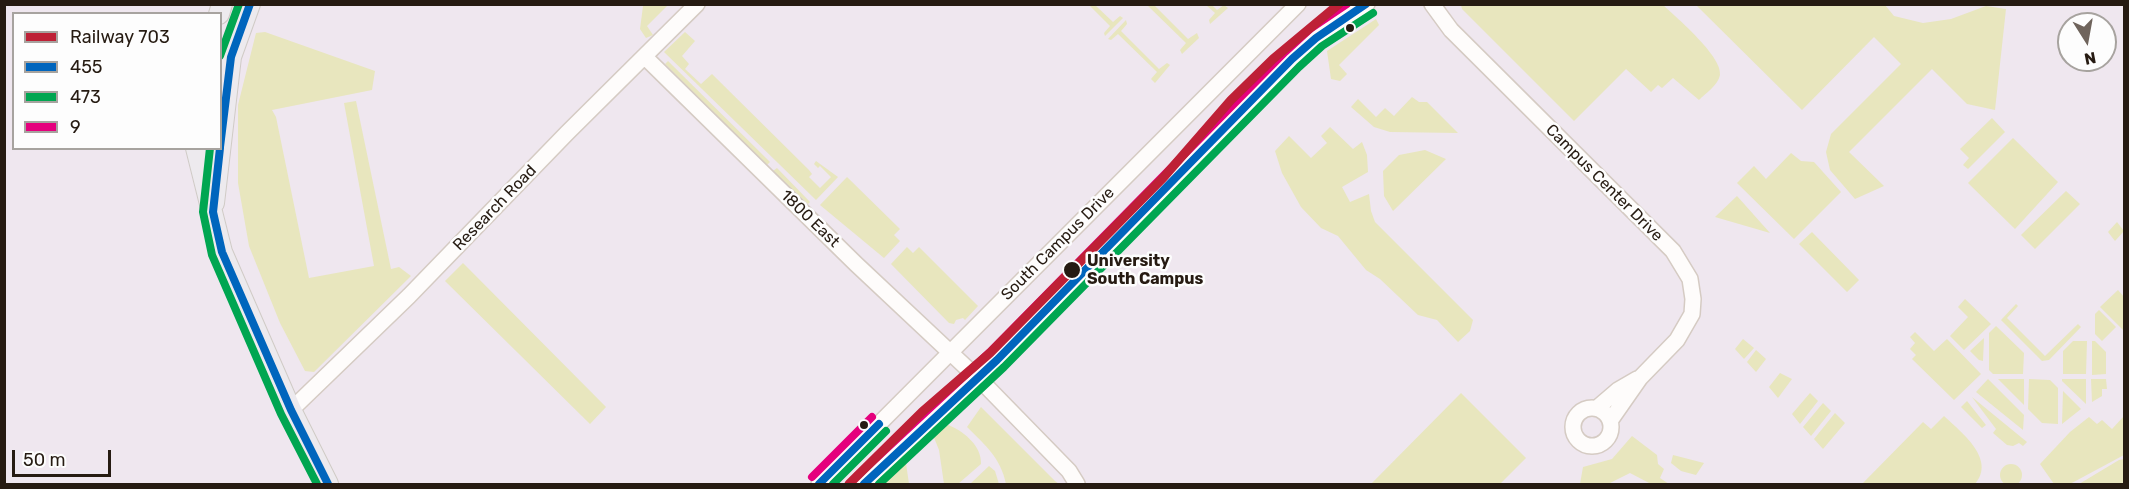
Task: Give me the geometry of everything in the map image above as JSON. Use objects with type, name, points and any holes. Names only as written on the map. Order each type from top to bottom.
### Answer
[{"type":"main road","points":[[222,134],[231,57],[250,4]]},
{"type":"main road","points":[[196,150],[222,252],[291,410],[328,484]]},
{"type":"main road","points":[[213,212],[220,150]]},
{"type":"street","name":"Research Road","points":[[291,410],[337,368],[697,4]]},
{"type":"street","name":"South Campus Drive","points":[[819,484],[1298,4]]},
{"type":"street","points":[[864,484],[906,441],[977,378],[1204,152],[1292,59],[1316,38],[1367,4]]},
{"type":"street","name":"Campus Center Drive","points":[[1432,4],[1452,30],[1673,251],[1687,271],[1694,299],[1689,323],[1677,340],[1640,378],[1610,421],[1611,430],[1608,439],[1600,445],[1590,447],[1581,443],[1574,436],[1572,426],[1575,417],[1583,410],[1597,408],[1618,390],[1640,378]]},
{"type":"street","name":"1800 East","points":[[646,58],[870,278],[977,378]]},
{"type":"street","points":[[977,378],[1069,471],[1077,484]]},
{"type":"street","points":[[1597,408],[1605,413],[1610,421]]},
{"type":"shaded area","points":[[5,5],[2124,5],[2124,484],[5,484]]},
{"type":"shaded area","points":[[668,5],[647,26],[653,35],[646,38],[640,29],[643,6]]},
{"type":"shaded area","points":[[1089,5],[1095,5],[1113,22],[1120,16],[1123,18],[1105,36],[1104,33],[1110,26]]},
{"type":"shaded area","points":[[1147,5],[1154,5],[1188,39],[1197,33],[1199,38],[1182,54],[1180,50],[1186,43]]},
{"type":"shaded area","points":[[1206,5],[1212,5],[1217,10],[1224,5],[1228,8],[1210,24],[1209,20],[1215,13]]},
{"type":"shaded area","points":[[1461,5],[1663,5],[1707,48],[1719,67],[1719,79],[1699,100],[1673,78],[1662,88],[1658,85],[1651,92],[1626,69],[1574,121],[1462,9]]},
{"type":"shaded area","points":[[1696,5],[1885,5],[1894,16],[1923,23],[1951,19],[1986,6],[2006,9],[1995,110],[1967,104],[1932,69],[1849,152],[1884,186],[1855,199],[1830,170],[1826,152],[1831,134],[1901,64],[1874,37],[1802,110]]},
{"type":"shaded area","points":[[1376,19],[1379,25],[1339,65],[1347,74],[1340,81],[1331,79],[1327,51]]},
{"type":"shaded area","points":[[1126,20],[1127,24],[1121,31],[1159,69],[1167,63],[1170,65],[1155,83],[1151,79],[1157,72],[1118,34],[1111,40],[1108,39]]},
{"type":"shaded area","points":[[265,32],[375,71],[372,90],[272,110],[276,117],[309,278],[374,266],[344,103],[356,101],[391,269],[399,267],[411,276],[314,372],[305,371],[280,323],[249,246],[238,183],[238,105],[256,33]]},
{"type":"shaded area","points":[[685,32],[695,41],[682,56],[689,64],[685,69],[701,84],[712,74],[809,170],[812,174],[809,177],[820,188],[831,177],[820,166],[818,168],[814,164],[816,161],[838,177],[816,200],[664,52]]},
{"type":"shaded area","points":[[668,61],[770,162],[767,165],[665,64]]},
{"type":"shaded area","points":[[1412,97],[1419,102],[1427,102],[1458,133],[1390,132],[1374,127],[1351,107],[1358,99],[1376,117],[1385,108],[1394,116]]},
{"type":"shaded area","points":[[1992,118],[2005,132],[1968,169],[1963,165],[1969,158],[1960,149]]},
{"type":"shaded area","points":[[1330,127],[1353,149],[1362,142],[1367,155],[1368,172],[1342,187],[1350,202],[1369,194],[1375,222],[1473,320],[1470,331],[1458,342],[1437,320],[1418,315],[1380,279],[1366,270],[1338,236],[1321,228],[1301,207],[1282,173],[1275,151],[1289,136],[1311,158],[1327,143],[1321,136]]},
{"type":"shaded area","points":[[2013,138],[2058,182],[2015,229],[1968,183]]},
{"type":"shaded area","points":[[1425,150],[1446,159],[1393,211],[1384,196],[1383,171],[1399,155]]},
{"type":"shaded area","points":[[1791,153],[1801,161],[1814,162],[1841,192],[1794,239],[1737,183],[1754,166],[1766,179]]},
{"type":"shaded area","points":[[777,168],[810,202],[808,204],[773,171]]},
{"type":"shaded area","points":[[847,177],[900,229],[894,235],[900,241],[884,258],[820,205]]},
{"type":"shaded area","points":[[2066,191],[2080,204],[2035,249],[2021,235]]},
{"type":"shaded area","points":[[1737,196],[1770,233],[1715,217]]},
{"type":"shaded area","points":[[2117,222],[2124,231],[2115,241],[2108,232]]},
{"type":"shaded area","points":[[1812,232],[1859,280],[1847,292],[1799,244]]},
{"type":"shaded area","points":[[907,247],[913,253],[919,247],[978,306],[965,320],[963,318],[956,320],[954,324],[949,323],[891,264]]},
{"type":"shaded area","points":[[463,263],[606,407],[590,424],[445,281]]},
{"type":"shaded area","points":[[2118,290],[2124,297],[2124,331],[2100,307]]},
{"type":"shaded area","points":[[1965,299],[1991,324],[1964,350],[1950,336],[1968,317],[1958,307]]},
{"type":"shaded area","points":[[2016,304],[2018,306],[2007,318],[2045,356],[2078,324],[2081,327],[2049,360],[2042,361],[2001,320]]},
{"type":"shaded area","points":[[2099,310],[2116,327],[2102,341],[2095,334],[2095,314]]},
{"type":"shaded area","points":[[1996,326],[2024,353],[2023,374],[1993,374],[1989,370],[1989,333]]},
{"type":"shaded area","points":[[1915,332],[1934,351],[1947,339],[1981,374],[1954,400],[1912,359],[1916,355],[1910,349],[1915,343],[1910,337]]},
{"type":"shaded area","points":[[1984,338],[1983,361],[1970,351]]},
{"type":"shaded area","points":[[1743,339],[1754,348],[1744,359],[1735,349]]},
{"type":"shaded area","points":[[2073,341],[2087,341],[2086,374],[2063,374],[2063,351]]},
{"type":"shaded area","points":[[2092,341],[2095,341],[2106,352],[2106,374],[2092,375]]},
{"type":"shaded area","points":[[1756,350],[1766,359],[1756,372],[1747,362]]},
{"type":"shaded area","points":[[1780,373],[1792,379],[1778,398],[1769,387]]},
{"type":"shaded area","points":[[1988,379],[2024,415],[2023,430],[1976,392]]},
{"type":"shaded area","points":[[1998,379],[2024,379],[2024,405]]},
{"type":"shaded area","points":[[2029,379],[2050,380],[2058,388],[2058,424],[2042,423],[2028,409]]},
{"type":"shaded area","points":[[2062,379],[2086,379],[2086,404],[2062,381]]},
{"type":"shaded area","points":[[2091,379],[2106,379],[2107,389],[2102,389],[2102,396],[2092,402]]},
{"type":"shaded area","points":[[2063,391],[2081,409],[2062,424]]},
{"type":"shaded area","points":[[1461,393],[1526,458],[1500,484],[1371,484]]},
{"type":"shaded area","points":[[1810,393],[1818,401],[1800,424],[1792,414]]},
{"type":"shaded area","points":[[1972,397],[2027,442],[2023,446],[2019,443],[2013,446],[2007,445],[1993,433],[1996,429]]},
{"type":"shaded area","points":[[1967,401],[1986,425],[1982,428],[1961,407]]},
{"type":"shaded area","points":[[1823,403],[1831,411],[1811,436],[1803,427]]},
{"type":"shaded area","points":[[981,407],[1059,484],[1006,484],[996,459],[967,427]]},
{"type":"shaded area","points":[[1835,413],[1845,423],[1823,449],[1814,439]]},
{"type":"shaded area","points":[[1944,416],[1967,438],[1979,455],[1982,465],[1981,475],[1975,484],[1862,484],[1923,422],[1931,429]]},
{"type":"shaded area","points":[[2124,416],[2124,455],[2070,484],[2054,484],[2040,464],[2070,432],[2089,417],[2097,424],[2102,420],[2112,429]]},
{"type":"shaded area","points":[[946,424],[970,439],[980,457],[981,464],[958,484],[944,484],[939,450],[933,435]]},
{"type":"shaded area","points":[[1632,436],[1657,455],[1658,464],[1664,469],[1660,478],[1669,484],[1651,484],[1630,473],[1608,484],[1580,484],[1583,467],[1612,459]]},
{"type":"shaded area","points":[[1673,455],[1704,463],[1696,475],[1681,471],[1671,463]]},
{"type":"shaded area","points":[[2124,459],[2124,484],[2079,484],[2119,460]]},
{"type":"shaded area","points":[[906,463],[909,484],[883,484],[900,465]]},
{"type":"shaded area","points":[[2011,464],[2019,467],[2022,475],[2019,483],[2011,486],[2003,483],[2000,475],[2003,467]]},
{"type":"shaded area","points":[[989,466],[995,471],[999,484],[970,484]]},
{"type":"rail line","name":"703","points":[[849,484],[922,412],[990,353],[1163,178],[1231,100],[1273,59],[1339,4]]},
{"type":"transit line","name":"473","points":[[222,51],[239,4]]},
{"type":"transit line","name":"455","points":[[222,131],[231,57],[250,4]]},
{"type":"transit line","name":"9","points":[[857,476],[990,352],[1285,52],[1310,29],[1347,4]]},
{"type":"transit line","name":"455","points":[[864,484],[997,360],[1292,59],[1316,38],[1366,4]]},
{"type":"transit line","name":"473","points":[[879,484],[1004,367],[1299,67],[1322,46],[1373,13]]},
{"type":"transit line","name":"473","points":[[210,150],[203,212],[212,255],[281,414],[317,484]]},
{"type":"transit line","name":"455","points":[[220,150],[213,212],[222,252],[291,410],[328,484]]},
{"type":"transit line","name":"9","points":[[812,477],[872,417]]},
{"type":"transit line","name":"455","points":[[819,484],[879,424]]},
{"type":"transit line","name":"473","points":[[833,484],[886,431]]},
{"type":"place","name":"University South Campus","points":[[1072,270]]}]
